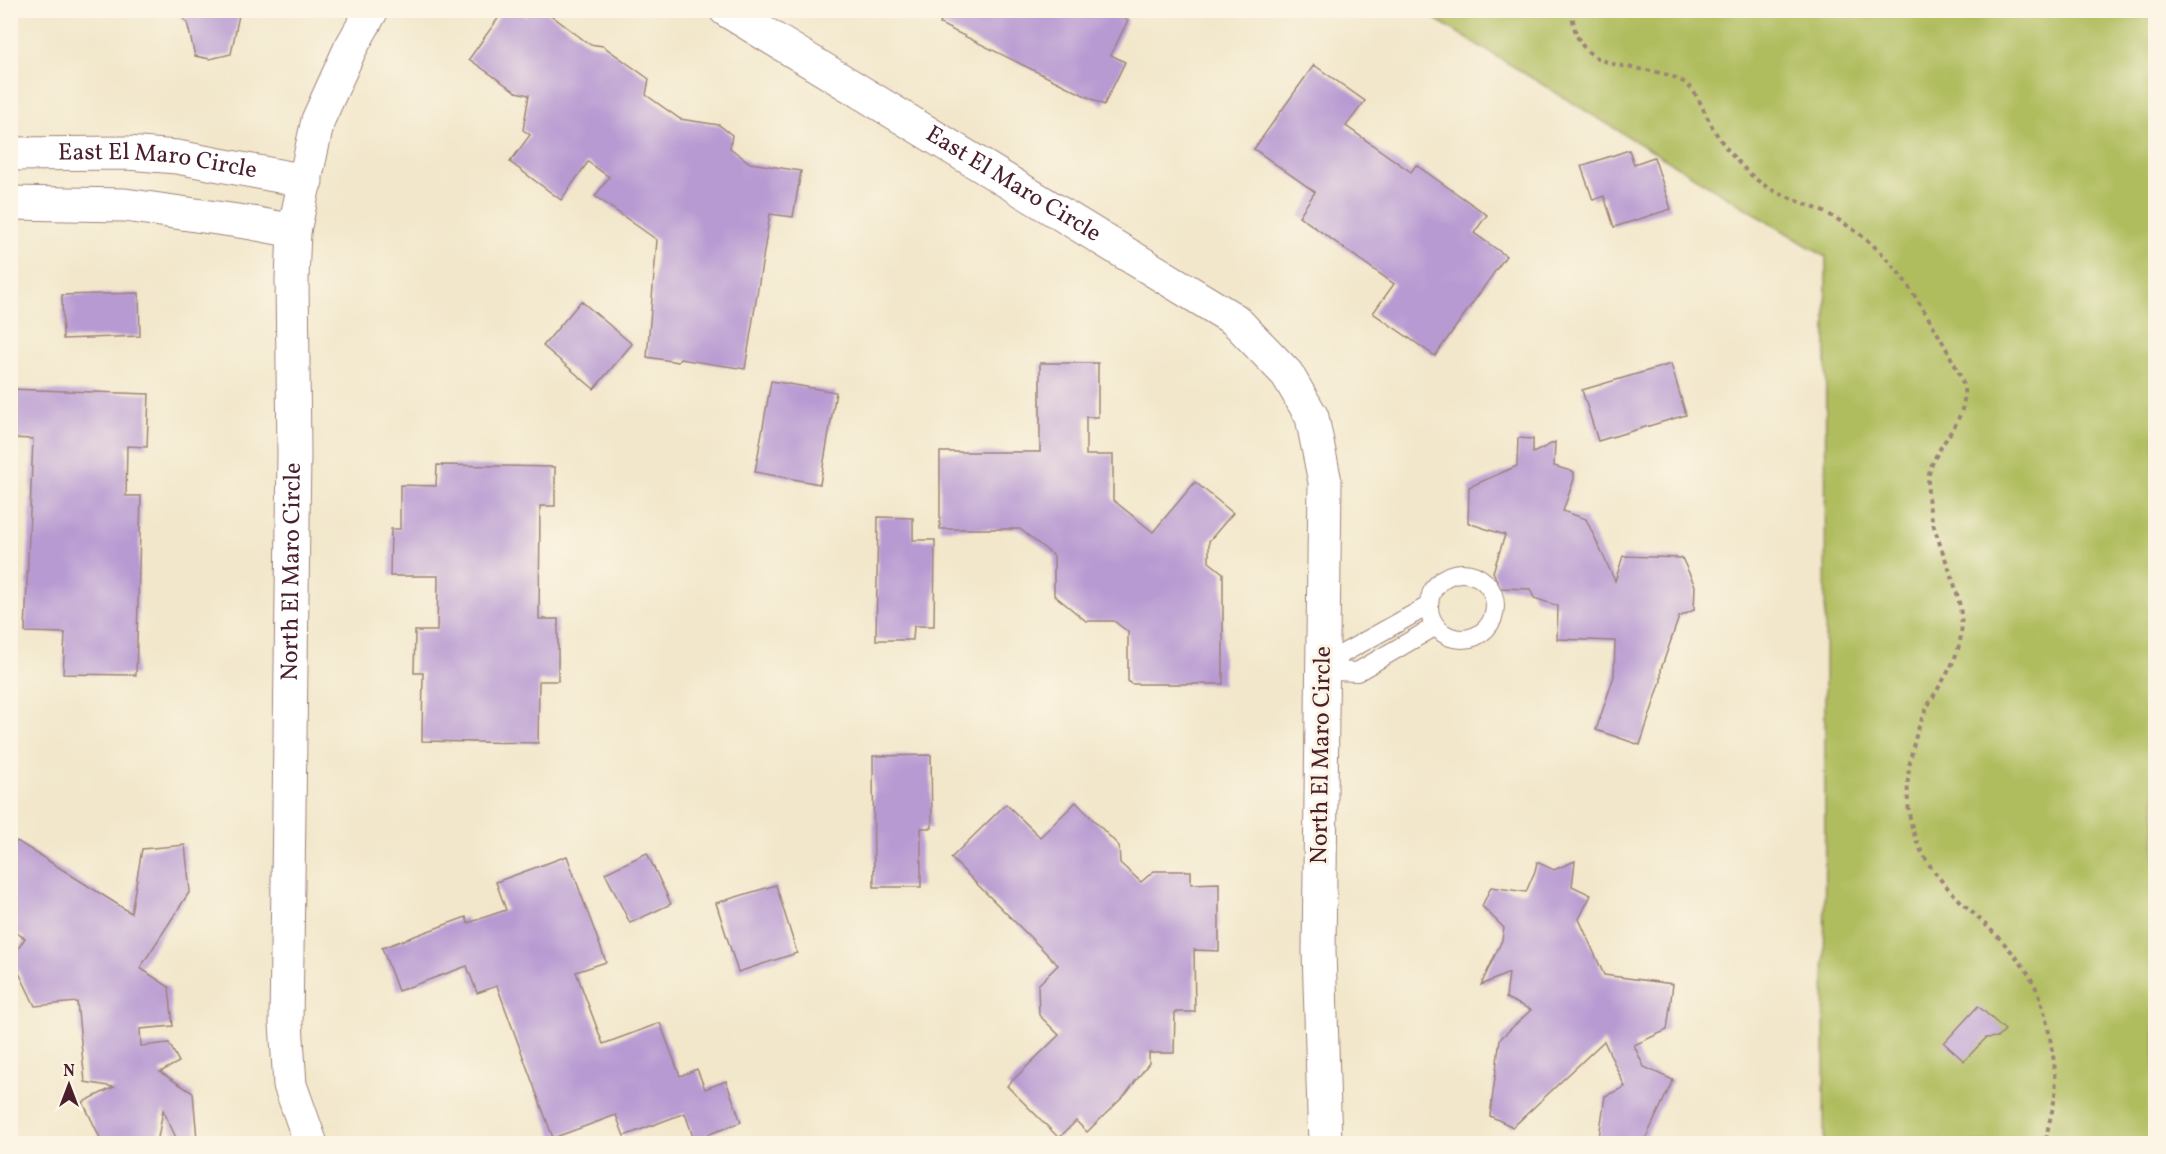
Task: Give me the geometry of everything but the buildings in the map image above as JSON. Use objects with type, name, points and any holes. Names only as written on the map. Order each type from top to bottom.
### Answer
[{"type":"street","name":"North El Maro Circle","points":[[311,1143],[290,1085],[286,1023],[294,453],[292,279],[294,231],[318,120],[350,49],[372,10]]},
{"type":"street","name":"East El Maro Circle","points":[[726,10],[1235,320],[1287,374]]},
{"type":"street","name":"East El Maro Circle","points":[[10,154],[128,153],[177,157],[306,181]]},
{"type":"street","name":"East El Maro Circle","points":[[10,203],[125,205],[294,231]]},
{"type":"street","name":"North El Maro Circle","points":[[1287,374],[1312,417],[1325,482],[1329,673],[1319,951],[1325,1143]]},
{"type":"lane","points":[[1453,573],[1475,575],[1491,589],[1495,600],[1495,611],[1492,621],[1485,630],[1465,639],[1454,638],[1436,626],[1430,617],[1428,606],[1435,585],[1443,578],[1453,573]]},
{"type":"lane","points":[[1329,673],[1340,655],[1428,606]]},
{"type":"lane","points":[[1329,673],[1357,672],[1436,626]]},
{"type":"path","points":[[1571,10],[1578,38],[1591,54],[1608,63],[1661,73],[1680,80],[1692,89],[1721,140],[1751,175],[1772,190],[1823,211],[1866,238],[1902,278],[1935,329],[1963,384],[1965,399],[1958,418],[1930,470],[1927,497],[1933,524],[1953,583],[1961,631],[1957,652],[1918,726],[1910,753],[1910,817],[1927,863],[1958,900],[2005,946],[2023,968],[2041,1001],[2056,1076],[2055,1097],[2048,1120],[2046,1143]]},
{"type":"green space","points":[[1422,11],[2155,11],[2155,1143],[1824,1143],[1826,257]]}]
